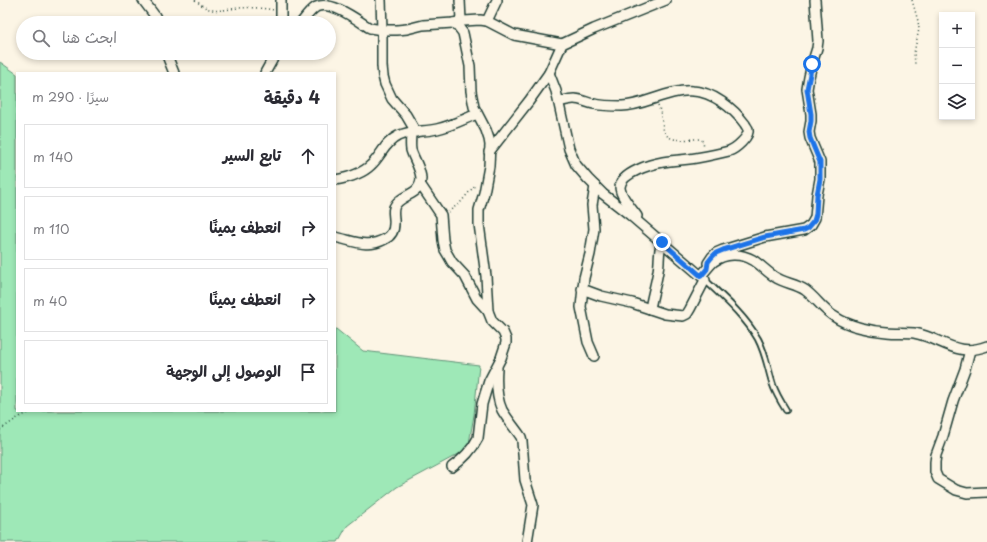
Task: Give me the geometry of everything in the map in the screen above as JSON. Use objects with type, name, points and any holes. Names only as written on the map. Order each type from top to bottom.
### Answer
[{"type":"street","points":[[142,0],[155,16]]},
{"type":"street","points":[[281,0],[281,16]]},
{"type":"street","points":[[336,237],[359,244],[373,244],[388,237],[392,234],[394,229],[393,213],[395,205],[403,198],[417,190],[420,184],[421,175],[411,149],[414,132],[406,115],[392,99],[383,76],[381,0]]},
{"type":"street","points":[[452,467],[464,457],[476,443],[485,394],[489,381],[504,352],[506,343],[506,339],[501,329],[492,321],[488,311],[486,276],[478,216],[489,166],[490,145],[486,130],[477,114],[473,100],[470,66],[463,33],[457,25],[460,0]]},
{"type":"street","points":[[487,21],[497,0]]},
{"type":"street","points":[[307,16],[316,7],[331,5],[342,10],[370,28],[382,30],[406,29],[423,24],[480,20],[487,21],[514,35],[562,44],[594,29],[666,0]]},
{"type":"street","points":[[582,289],[601,296],[632,303],[665,314],[683,316],[687,314],[690,309],[708,262],[716,253],[765,237],[804,230],[814,221],[820,179],[820,162],[810,138],[809,132],[811,114],[807,89],[818,42],[815,0]]},
{"type":"street","points":[[489,152],[549,73],[562,44]]},
{"type":"street","points":[[169,60],[174,72]]},
{"type":"street","points":[[266,72],[272,60]]},
{"type":"street","points":[[549,73],[559,102],[569,149],[576,164],[603,194],[704,275]]},
{"type":"street","points":[[559,102],[575,99],[593,104],[621,106],[691,91],[717,99],[742,119],[748,133],[734,149],[706,156],[653,164],[630,174],[625,178],[620,190],[624,198],[649,231]]},
{"type":"street","points":[[336,180],[357,174],[370,166],[389,141],[396,136],[408,132],[439,129],[477,114]]},
{"type":"street","points":[[420,184],[441,216],[444,246],[448,255],[452,262],[465,276],[477,299],[488,311]]},
{"type":"street","points":[[594,356],[588,342],[581,307],[582,289],[594,229],[592,204],[595,186]]},
{"type":"street","points":[[650,309],[657,279],[660,247],[662,242]]},
{"type":"street","points":[[704,275],[714,262],[723,257],[740,255],[751,259],[781,281],[803,289],[814,296],[835,317],[856,326],[886,332],[914,333],[938,341],[952,348],[962,350],[970,350],[987,346]]},
{"type":"street","points":[[970,350],[936,455],[935,472],[938,479],[956,490],[967,493],[987,492]]},
{"type":"street","points":[[497,366],[499,401],[502,410],[521,437],[525,480],[533,505],[527,542]]},
{"type":"lane","points":[[704,275],[747,323],[758,339],[765,355],[777,396],[786,410]]},
{"type":"path","points":[[195,0],[207,8],[214,10],[223,11],[251,8],[270,9],[281,12]]},
{"type":"path","points":[[912,0],[919,29],[914,53],[915,64]]},
{"type":"path","points":[[656,98],[666,135],[678,140],[698,139],[702,141],[706,156]]},
{"type":"path","points":[[441,216],[460,202],[478,182]]},
{"type":"path","points":[[0,430],[30,412]]},
{"type":"green space","points":[[0,62],[16,73],[16,412],[336,412],[336,329],[363,351],[479,365],[474,415],[468,449],[397,487],[347,526],[338,542],[0,542]]},
{"type":"route","points":[[662,242],[701,276],[707,269],[708,262],[716,253],[765,237],[804,230],[812,225],[816,214],[820,179],[820,162],[813,147],[809,132],[811,114],[807,89],[812,64]]}]
